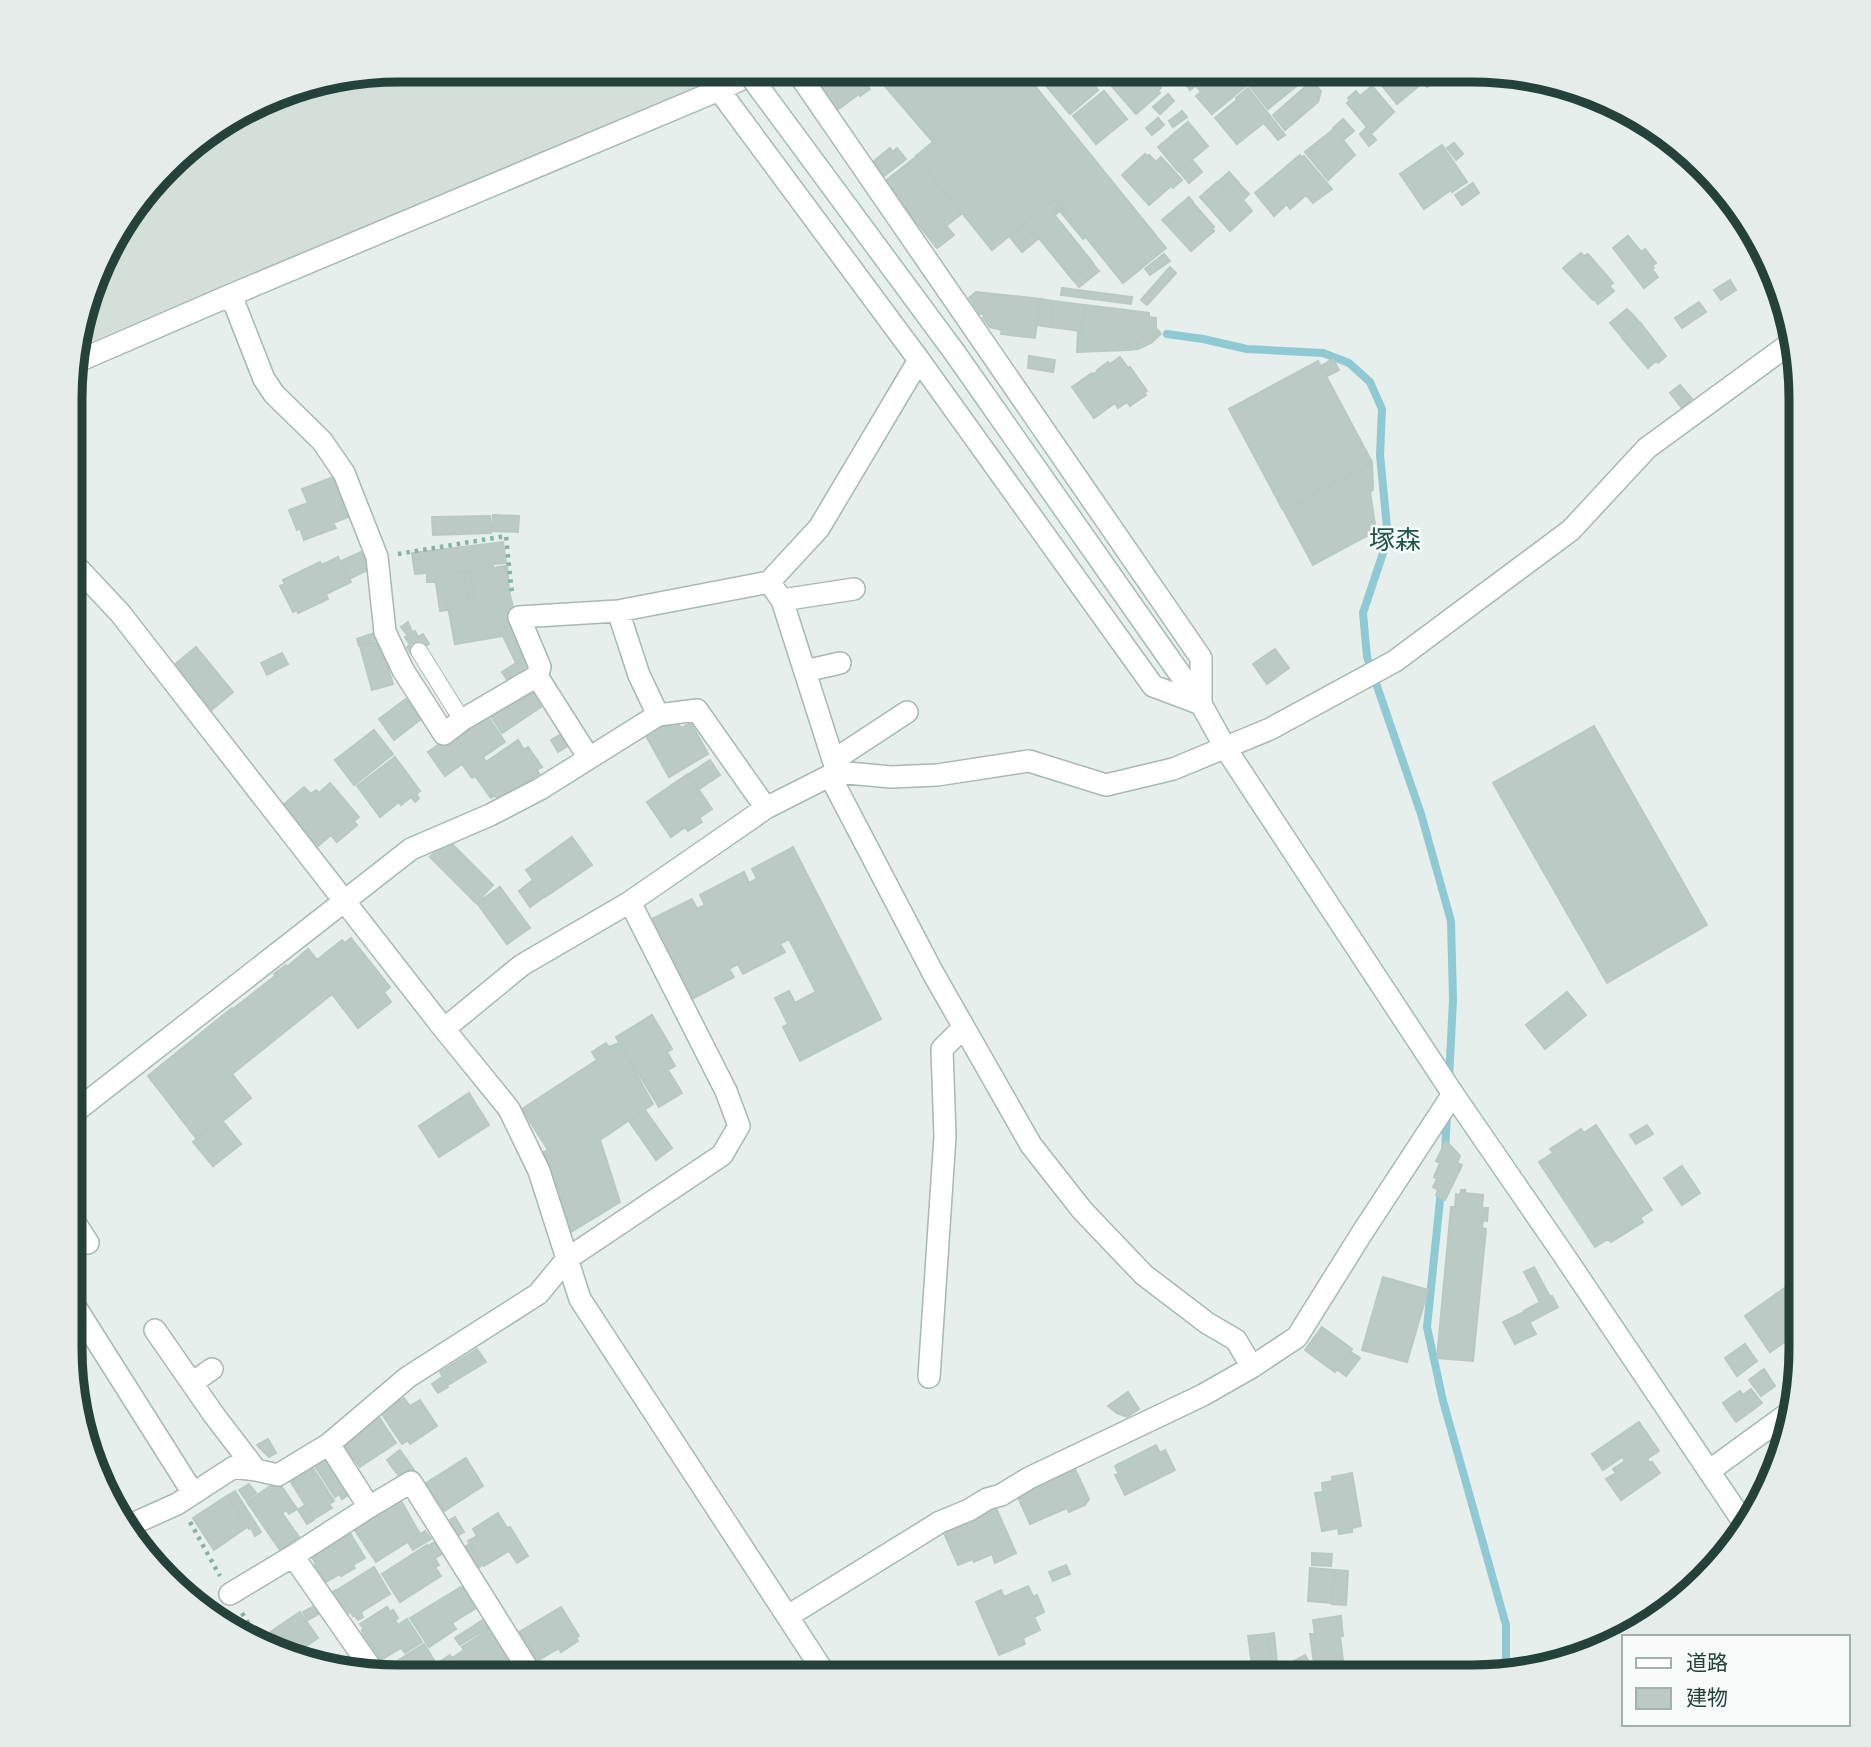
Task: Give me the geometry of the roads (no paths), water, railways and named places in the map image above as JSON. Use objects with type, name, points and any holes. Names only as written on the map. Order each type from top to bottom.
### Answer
[{"type":"street","points":[[85,358],[736,82]]},
{"type":"street","points":[[755,82],[955,354],[1201,704],[1226,749],[1453,1094],[1740,1516]]},
{"type":"street","points":[[804,82],[1201,657],[1201,704]]},
{"type":"street","points":[[719,90],[919,360],[1153,686],[1201,704]]},
{"type":"street","points":[[231,295],[264,379],[274,394],[322,441],[344,473],[377,557],[385,632],[403,670],[444,734],[462,720],[537,676],[540,667],[519,617],[618,611],[769,582],[819,528],[919,360]]},
{"type":"street","points":[[834,769],[891,777],[937,775],[1029,761],[1106,785],[1173,769],[1226,749],[1270,729],[1395,661],[1572,530],[1647,448],[1785,347]]},
{"type":"street","points":[[82,572],[120,613],[509,1109],[539,1171],[580,1299],[819,1665]]},
{"type":"street","points":[[769,582],[782,600],[834,769],[963,1028],[1031,1145],[1082,1210],[1144,1275],[1207,1323],[1236,1340],[1252,1367]]},
{"type":"street","points":[[782,600],[854,589]]},
{"type":"street","points":[[618,611],[639,675],[658,715]]},
{"type":"street","points":[[805,671],[840,663]]},
{"type":"street","points":[[537,676],[589,758]]},
{"type":"street","points":[[82,1106],[411,849],[540,789],[658,715],[696,710],[766,808]]},
{"type":"street","points":[[444,1029],[522,965],[630,902],[766,808],[834,769],[907,712]]},
{"type":"street","points":[[136,1523],[177,1504],[234,1467],[278,1475],[328,1444],[408,1377],[538,1294],[567,1259],[722,1155],[739,1126],[726,1091],[630,902]]},
{"type":"street","points":[[929,1377],[945,1136],[942,1049],[963,1028]]},
{"type":"street","points":[[788,1616],[940,1522],[1001,1495],[1029,1478],[1203,1395],[1297,1337],[1453,1094]]},
{"type":"street","points":[[82,1234],[88,1243]]},
{"type":"street","points":[[82,1317],[193,1493]]},
{"type":"street","points":[[155,1330],[257,1470]]},
{"type":"street","points":[[191,1382],[212,1369]]},
{"type":"street","points":[[1709,1471],[1781,1419]]},
{"type":"street","points":[[328,1444],[369,1507]]},
{"type":"street","points":[[230,1594],[411,1482],[525,1665]]},
{"type":"street","points":[[293,1556],[367,1663]]},
{"type":"lane","points":[[419,652],[462,720]]},
{"type":"waterway","points":[[1167,334],[1247,349],[1323,353],[1349,363],[1370,382],[1382,409],[1380,455],[1388,538],[1363,613],[1367,657],[1421,814],[1451,921],[1453,1000],[1449,1079]]},
{"type":"waterway","points":[[1445,1153],[1447,1113]]},
{"type":"waterway","points":[[1441,1190],[1427,1327],[1443,1401],[1506,1625],[1506,1663]]},
{"type":"district","name":"塚森","points":[[1395,539]]}]
